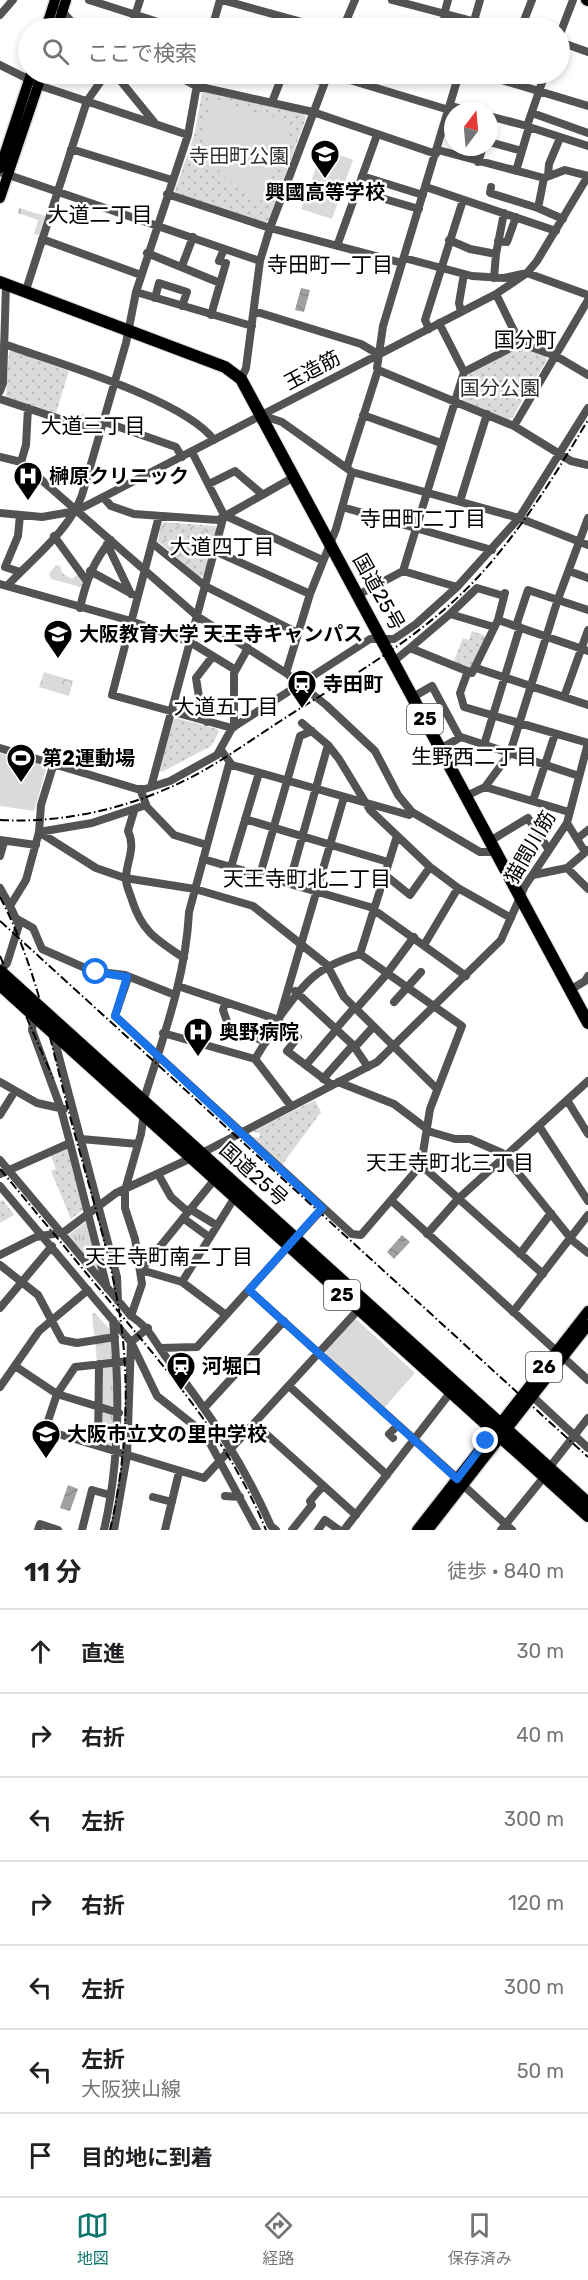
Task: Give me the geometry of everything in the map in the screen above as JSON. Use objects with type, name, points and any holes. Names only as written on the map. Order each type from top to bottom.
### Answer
[{"type":"highway","name":"国道25号","points":[[3,284],[225,367],[241,379],[383,640],[519,898],[587,1020]]},
{"type":"highway","name":"国道25号","points":[[0,971],[144,1099],[197,1155],[215,1179],[292,1241],[358,1310],[450,1393],[500,1430]]},
{"type":"highway","name":"国道25号","points":[[0,985],[144,1113],[197,1155],[547,1472],[588,1503]]},
{"type":"highway","name":"国道25号","points":[[547,1472],[588,1516]]},
{"type":"main road","points":[[49,18],[54,0]]},
{"type":"main road","points":[[60,18],[66,0]]},
{"type":"main road","points":[[0,198],[3,172],[31,84]]},
{"type":"main road","name":"26","points":[[500,1430],[532,1396],[588,1311]]},
{"type":"main road","name":"26","points":[[428,1530],[460,1482],[500,1430],[560,1354],[588,1325]]},
{"type":"main road","name":"26","points":[[417,1530],[460,1482]]},
{"type":"street","points":[[0,15],[13,0]]},
{"type":"street","points":[[54,0],[67,18]]},
{"type":"street","points":[[89,0],[145,18]]},
{"type":"street","points":[[134,18],[140,0]]},
{"type":"street","points":[[215,18],[221,0],[279,18]]},
{"type":"street","points":[[347,18],[355,0]]},
{"type":"street","points":[[392,0],[416,3],[452,18]]},
{"type":"street","points":[[444,15],[448,0]]},
{"type":"street","points":[[474,18],[480,0]]},
{"type":"street","points":[[525,18],[532,0]]},
{"type":"street","points":[[566,18],[573,0]]},
{"type":"street","points":[[570,46],[588,52]]},
{"type":"street","points":[[0,65],[18,73]]},
{"type":"street","points":[[45,84],[87,101],[188,135]]},
{"type":"street","points":[[25,293],[87,101],[99,84]]},
{"type":"street","points":[[123,84],[155,124]]},
{"type":"street","points":[[192,84],[313,112],[377,135],[516,171],[546,177],[565,170],[588,176]]},
{"type":"street","points":[[272,102],[279,84]]},
{"type":"street","points":[[241,379],[246,368],[260,261],[324,84]]},
{"type":"street","points":[[358,84],[444,106]]},
{"type":"street","points":[[452,102],[456,84]]},
{"type":"street","points":[[518,84],[588,106]]},
{"type":"street","points":[[516,171],[542,84]]},
{"type":"street","points":[[3,585],[20,572],[76,511],[147,253],[188,135],[196,86]]},
{"type":"street","points":[[532,113],[588,133]]},
{"type":"street","points":[[498,118],[588,146]]},
{"type":"street","points":[[286,673],[321,560],[330,543],[342,507],[363,415],[378,370],[378,354],[383,326],[444,128]]},
{"type":"street","points":[[337,246],[377,135]]},
{"type":"street","points":[[538,208],[549,164],[560,138]]},
{"type":"street","points":[[498,144],[522,151]]},
{"type":"street","points":[[71,149],[172,180]]},
{"type":"street","points":[[478,162],[480,156]]},
{"type":"street","points":[[3,172],[57,193],[260,261]]},
{"type":"street","points":[[362,176],[463,200],[556,231]]},
{"type":"street","name":"玉造筋","points":[[0,513],[42,517],[76,511],[496,294],[527,273],[556,231],[588,176]]},
{"type":"street","points":[[491,187],[490,193],[538,208],[563,219]]},
{"type":"street","points":[[357,191],[419,209]]},
{"type":"street","points":[[167,194],[270,228],[337,246],[464,274],[494,278],[527,273],[588,297],[514,426]]},
{"type":"street","points":[[429,329],[425,320],[439,268],[463,200]]},
{"type":"street","points":[[494,278],[504,213]]},
{"type":"street","points":[[498,241],[507,242],[516,217]]},
{"type":"street","points":[[182,266],[193,237]]},
{"type":"street","points":[[42,239],[141,275]]},
{"type":"street","points":[[449,240],[470,249],[496,254]]},
{"type":"street","points":[[211,315],[226,263],[219,261],[224,249]]},
{"type":"street","points":[[147,253],[220,284]]},
{"type":"street","points":[[461,312],[459,303],[464,274]]},
{"type":"street","points":[[155,298],[159,283],[187,292],[182,306]]},
{"type":"street","points":[[0,391],[3,383],[3,284]]},
{"type":"street","points":[[136,292],[252,326]]},
{"type":"street","points":[[496,294],[520,343],[556,356],[588,375]]},
{"type":"street","points":[[254,310],[361,344],[378,354]]},
{"type":"street","points":[[403,571],[425,492],[464,372],[440,323]]},
{"type":"street","points":[[464,372],[520,343]]},
{"type":"street","points":[[4,344],[113,383],[190,416],[214,440]]},
{"type":"street","points":[[378,370],[514,426],[571,461],[588,465]]},
{"type":"street","points":[[0,399],[99,432]]},
{"type":"street","points":[[21,462],[26,444],[28,408]]},
{"type":"street","points":[[159,516],[144,571],[134,596],[131,621],[112,695],[207,722],[233,727],[370,639],[394,639],[416,624],[457,587],[519,518],[588,408]]},
{"type":"street","points":[[460,501],[487,414]]},
{"type":"street","points":[[261,415],[282,422],[349,469],[519,518],[584,543]]},
{"type":"street","points":[[363,415],[441,443]]},
{"type":"street","points":[[102,421],[176,447],[182,457]]},
{"type":"street","points":[[192,452],[224,515],[321,560]]},
{"type":"street","points":[[0,457],[21,462],[76,511],[86,517],[109,542],[197,616],[301,684],[375,751],[398,795],[412,812],[480,852],[492,847],[528,818],[549,850]]},
{"type":"street","points":[[209,484],[235,471],[262,494]]},
{"type":"street","points":[[104,498],[119,510],[159,516],[218,520],[294,477]]},
{"type":"street","points":[[342,507],[492,550]]},
{"type":"street","points":[[20,515],[18,536],[4,567],[20,572]]},
{"type":"street","points":[[151,787],[224,515]]},
{"type":"street","points":[[466,796],[484,787],[510,753],[558,599],[569,571],[584,543],[588,518]]},
{"type":"street","points":[[54,536],[86,580]]},
{"type":"street","points":[[80,608],[86,580],[95,559],[109,542]]},
{"type":"street","points":[[109,542],[134,596]]},
{"type":"street","points":[[152,543],[205,586],[298,633]]},
{"type":"street","points":[[215,551],[310,594]]},
{"type":"street","points":[[90,571],[134,596]]},
{"type":"street","points":[[358,595],[403,571],[457,587]]},
{"type":"street","points":[[569,571],[588,578]]},
{"type":"street","points":[[3,585],[131,621],[190,642],[234,669]]},
{"type":"street","points":[[394,661],[477,588],[505,594],[496,624],[460,693],[464,708],[588,743]]},
{"type":"street","points":[[484,745],[528,590],[588,609]]},
{"type":"street","points":[[450,614],[518,627],[585,650]]},
{"type":"street","points":[[564,697],[585,650],[588,630]]},
{"type":"street","points":[[0,748],[140,789],[184,774],[222,750],[233,727],[234,669],[248,648]]},
{"type":"street","points":[[410,648],[472,670],[505,677],[588,705]]},
{"type":"street","points":[[207,722],[211,710],[200,703],[196,678],[213,656]]},
{"type":"street","points":[[413,697],[432,686],[460,738]]},
{"type":"street","points":[[302,723],[328,745],[370,810],[430,867],[458,888],[511,918]]},
{"type":"street","points":[[260,875],[300,736],[312,731]]},
{"type":"street","points":[[532,801],[555,734]]},
{"type":"street","points":[[440,748],[460,738],[579,776]]},
{"type":"street","name":"猫間川筋","points":[[61,1233],[116,1193],[197,1155],[368,1067],[393,1046],[501,940],[519,898],[567,823],[588,743]]},
{"type":"street","points":[[289,884],[328,745]]},
{"type":"street","points":[[144,1099],[178,986],[184,958],[189,912],[229,764],[222,750]]},
{"type":"street","points":[[10,906],[26,880],[39,832],[41,805],[54,763]]},
{"type":"street","points":[[229,764],[409,815],[412,812]]},
{"type":"street","points":[[231,867],[259,773]]},
{"type":"street","points":[[484,787],[569,812]]},
{"type":"street","points":[[140,789],[146,805],[174,835],[207,844]]},
{"type":"street","points":[[255,1059],[280,1019],[293,990],[301,945],[344,797]]},
{"type":"street","points":[[39,832],[92,823],[134,811],[146,805]]},
{"type":"street","points":[[134,811],[128,831],[132,839],[131,859],[125,878],[137,917],[148,934],[184,958]]},
{"type":"street","points":[[245,819],[388,862]]},
{"type":"street","points":[[533,875],[567,868],[579,861],[587,851],[567,823]]},
{"type":"street","points":[[578,838],[588,830]]},
{"type":"street","points":[[39,832],[78,854],[90,865],[125,878],[195,889],[253,906],[327,966],[344,997],[437,1089]]},
{"type":"street","points":[[360,954],[397,836]]},
{"type":"street","points":[[0,856],[2,841],[36,845]]},
{"type":"street","points":[[203,859],[317,891],[374,910],[466,976]]},
{"type":"street","points":[[384,874],[410,895],[430,867]]},
{"type":"street","points":[[567,868],[588,889]]},
{"type":"street","points":[[0,888],[20,925],[11,951],[0,971]]},
{"type":"street","points":[[424,945],[458,888]]},
{"type":"street","points":[[17,919],[33,928],[42,949],[92,971],[125,975],[175,995]]},
{"type":"street","points":[[306,1065],[388,972],[414,938]]},
{"type":"street","points":[[293,990],[327,966],[360,954]]},
{"type":"street","points":[[128,978],[115,1016],[322,1208],[356,1236],[365,1233],[421,1165],[430,1109],[462,1026],[410,987],[360,954]]},
{"type":"street","points":[[394,1002],[410,987],[421,972]]},
{"type":"street","points":[[570,990],[585,981],[588,975]]},
{"type":"street","points":[[178,986],[280,1019],[298,1036],[287,1051],[323,1079],[394,1104],[428,1130],[455,1139],[470,1139],[502,1153],[571,1237],[588,1253]]},
{"type":"street","points":[[293,990],[353,1047],[368,1067]]},
{"type":"street","points":[[225,1003],[223,1010],[229,1027],[266,1042]]},
{"type":"street","points":[[34,1016],[32,1030],[62,1109],[107,1289]]},
{"type":"street","points":[[323,1079],[373,1027]]},
{"type":"street","points":[[53,1033],[117,1277],[118,1301]]},
{"type":"street","points":[[163,1033],[255,1059],[291,1106]]},
{"type":"street","points":[[427,1234],[458,1199],[588,1081]]},
{"type":"street","points":[[0,1082],[37,1103],[74,1110]]},
{"type":"street","points":[[0,1115],[15,1091]]},
{"type":"street","points":[[567,1100],[588,1134]]},
{"type":"street","points":[[131,1316],[142,1284],[135,1239],[125,1208],[124,1190],[138,1144],[144,1113]]},
{"type":"street","points":[[539,1126],[588,1201]]},
{"type":"street","points":[[81,1139],[138,1144]]},
{"type":"street","points":[[4,1172],[70,1143]]},
{"type":"street","points":[[0,1160],[4,1172],[61,1233],[107,1289],[131,1316],[148,1328],[160,1348],[205,1407],[231,1448],[271,1527],[276,1530]]},
{"type":"street","points":[[421,1165],[543,1274]]},
{"type":"street","points":[[158,1174],[171,1197],[209,1237]]},
{"type":"street","points":[[141,1270],[215,1179]]},
{"type":"street","points":[[0,1186],[131,1342],[157,1396],[205,1434],[257,1530]]},
{"type":"street","points":[[182,1282],[235,1197]]},
{"type":"street","points":[[392,1202],[588,1380]]},
{"type":"street","points":[[160,1348],[197,1347],[322,1208]]},
{"type":"street","points":[[187,1213],[216,1225]]},
{"type":"street","points":[[520,1254],[551,1213]]},
{"type":"street","points":[[513,1311],[588,1215]]},
{"type":"street","points":[[0,1255],[42,1236],[61,1233]]},
{"type":"street","points":[[0,1308],[52,1246]]},
{"type":"street","points":[[0,1265],[38,1295],[62,1340],[76,1343],[115,1337]]},
{"type":"street","points":[[141,1270],[182,1282],[226,1315]]},
{"type":"street","points":[[0,1387],[39,1331],[88,1290]]},
{"type":"street","points":[[249,1290],[460,1482],[506,1528],[588,1418]]},
{"type":"street","points":[[129,1361],[75,1367],[57,1394],[45,1430],[204,1478],[358,1310]]},
{"type":"street","points":[[104,1530],[116,1452],[118,1413],[113,1319]]},
{"type":"street","points":[[205,1407],[284,1321]]},
{"type":"street","points":[[114,1530],[127,1456],[131,1342],[148,1328]]},
{"type":"street","points":[[98,1446],[99,1364]]},
{"type":"street","points":[[15,1366],[57,1394],[118,1413]]},
{"type":"street","points":[[289,1386],[387,1475]]},
{"type":"street","points":[[344,1530],[450,1393]]},
{"type":"street","points":[[532,1396],[588,1448]]},
{"type":"street","points":[[255,1424],[356,1515]]},
{"type":"street","points":[[393,1438],[389,1434],[397,1426]]},
{"type":"street","points":[[165,1530],[179,1472]]},
{"type":"street","points":[[292,1530],[312,1505],[310,1501],[323,1486]]},
{"type":"street","points":[[82,1530],[88,1488],[110,1495]]},
{"type":"street","points":[[225,1496],[240,1497]]},
{"type":"street","points":[[153,1497],[172,1502]]},
{"type":"street","points":[[318,1530],[325,1520],[339,1530]]},
{"type":"street","points":[[38,1530],[40,1524],[58,1530]]},
{"type":"green space","name":"寺田町公園","points":[[205,91],[304,114],[306,118],[268,221],[265,222],[176,193],[175,190],[194,136],[202,93]]},
{"type":"green space","points":[[214,101],[288,121],[292,127],[263,201],[235,186],[213,162],[207,148],[205,132],[207,117]]},
{"type":"green space","points":[[323,149],[353,160],[332,219],[301,209]]},
{"type":"green space","points":[[19,208],[45,216],[39,235],[34,234],[38,220],[18,213]]},
{"type":"green space","name":"国分公園","points":[[520,347],[546,356],[547,360],[512,418],[508,419],[462,400],[460,396],[468,375]]},
{"type":"green space","points":[[11,350],[69,371],[56,413],[6,397]]},
{"type":"green space","points":[[77,413],[95,417],[93,424],[78,423],[74,417]]},
{"type":"green space","points":[[164,522],[215,526],[217,529],[204,576],[200,577],[158,541],[161,524]]},
{"type":"green space","points":[[164,524],[207,529],[201,535],[188,529],[160,531]]},
{"type":"green space","points":[[160,533],[189,561],[187,566],[160,541]]},
{"type":"green space","points":[[56,565],[60,566],[62,573],[72,579],[78,574],[83,578],[82,585],[80,587],[51,579],[49,574]]},
{"type":"green space","points":[[472,631],[486,636],[473,670],[453,663],[463,638],[469,640]]},
{"type":"green space","points":[[44,672],[73,681],[69,696],[39,687]]},
{"type":"green space","points":[[176,718],[217,729],[219,732],[211,746],[162,772],[159,770],[173,720]]},
{"type":"green space","name":"第2運動場","points":[[0,753],[47,766],[34,811],[0,806]]},
{"type":"green space","points":[[315,1100],[321,1112],[282,1165],[252,1137],[259,1138],[260,1134],[253,1131]]},
{"type":"green space","points":[[67,1147],[70,1148],[85,1208],[71,1219],[51,1171],[56,1169],[50,1154]]},
{"type":"green space","points":[[3,1200],[14,1215],[0,1223],[0,1201]]},
{"type":"green space","points":[[88,1220],[101,1270],[97,1270],[69,1235]]},
{"type":"green space","points":[[95,1313],[112,1334],[94,1336],[92,1314]]},
{"type":"green space","points":[[355,1318],[415,1373],[384,1408],[326,1355],[326,1351]]},
{"type":"green space","points":[[113,1339],[115,1359],[97,1362],[95,1341]]},
{"type":"green space","points":[[114,1364],[115,1406],[112,1407],[101,1405],[101,1367]]},
{"type":"green space","points":[[102,1412],[114,1415],[113,1444],[109,1447],[100,1444]]},
{"type":"water","points":[[301,288],[310,290],[304,312],[295,310]]},
{"type":"water","points":[[402,1235],[410,1242],[394,1259],[387,1252]]},
{"type":"water","points":[[68,1485],[78,1489],[70,1511],[60,1508]]},
{"type":"railway","points":[[0,820],[56,818],[83,814],[111,808],[164,790],[213,765],[396,647],[460,596],[495,558],[524,520],[588,420]]},
{"type":"railway","points":[[0,897],[12,921],[40,999],[101,1229],[118,1304],[126,1389],[120,1474],[110,1530]]},
{"type":"railway","points":[[0,921],[588,1457]]},
{"type":"railway","points":[[0,956],[53,1078]]},
{"type":"railway","points":[[0,1169],[163,1366],[203,1418],[221,1444],[253,1500],[266,1530]]},
{"type":"place","name":"興國高等学校","points":[[325,180]]},
{"type":"place","name":"榊原クリニック","points":[[28,502]]},
{"type":"place","name":"大阪教育大学 天王寺キャンパス","points":[[58,660]]},
{"type":"place","name":"寺田町","points":[[302,710]]},
{"type":"place","name":"第2運動場","points":[[21,784]]},
{"type":"place","name":"奥野病院","points":[[198,1058]]},
{"type":"place","name":"河堀口","points":[[181,1392]]},
{"type":"place","name":"大阪市立文の里中学校","points":[[46,1460]]},
{"type":"district","name":"大道二丁目","points":[[100,215]]},
{"type":"district","name":"寺田町一丁目","points":[[330,265]]},
{"type":"district","name":"国分町","points":[[525,340]]},
{"type":"district","name":"大道三丁目","points":[[93,426]]},
{"type":"district","name":"寺田町二丁目","points":[[423,519]]},
{"type":"district","name":"大道四丁目","points":[[222,547]]},
{"type":"district","name":"大道五丁目","points":[[226,707]]},
{"type":"district","name":"生野西二丁目","points":[[474,757]]},
{"type":"district","name":"天王寺町北二丁目","points":[[307,879]]},
{"type":"district","name":"天王寺町北三丁目","points":[[450,1163]]},
{"type":"district","name":"天王寺町南二丁目","points":[[169,1257]]},
{"type":"route","points":[[96,972],[125,975],[128,978],[115,1016],[322,1208],[249,1290],[457,1479],[486,1441]]}]
